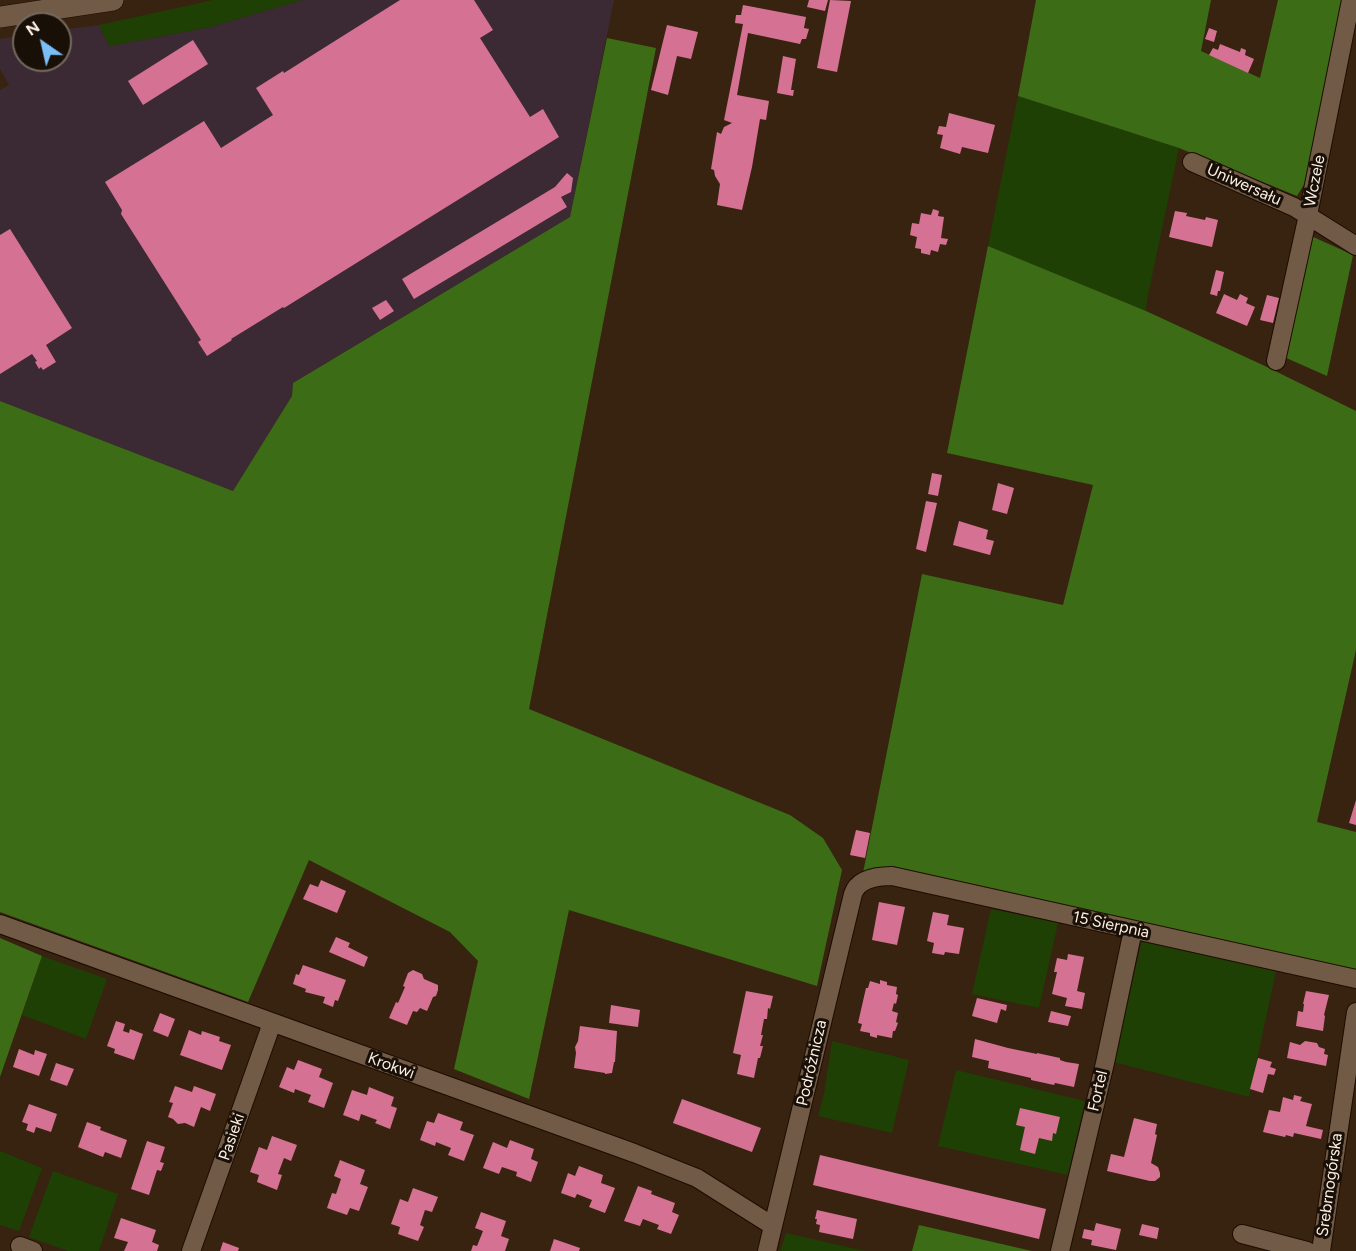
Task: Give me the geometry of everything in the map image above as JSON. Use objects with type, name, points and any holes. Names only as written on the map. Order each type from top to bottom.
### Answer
[{"type":"street","points":[[0,17],[113,0]]},
{"type":"street","name":"Wczele","points":[[1276,361],[1351,0]]},
{"type":"street","name":"Uniwersału","points":[[1192,162],[1308,214],[1356,246]]},
{"type":"street","name":"15 Sierpnia","points":[[866,881],[879,876],[892,876],[1356,979]]},
{"type":"street","name":"Podróżnicza","points":[[767,1251],[853,894],[855,888],[866,881]]},
{"type":"street","name":"Krokwi","points":[[0,924],[634,1153],[697,1178],[773,1226]]},
{"type":"street","name":"Fortel","points":[[1060,1251],[1105,1063],[1133,930]]},
{"type":"street","name":"Srebrnogórska","points":[[1321,1251],[1356,1012]]},
{"type":"street","name":"Pasieki","points":[[191,1251],[272,1023]]},
{"type":"street","points":[[1242,1234],[1307,1251]]},
{"type":"shaded area","points":[[302,0],[614,0],[570,217],[293,383],[292,396],[233,491],[0,401],[0,90],[9,85],[0,69],[0,39],[12,37],[12,72],[72,72],[72,28],[99,25],[109,46],[210,27]]},
{"type":"green space","points":[[213,0],[302,0],[210,27],[109,46],[99,25]]},
{"type":"green space","points":[[1036,0],[1211,0],[1201,51],[1260,78],[1278,0],[1343,0],[1305,183],[1297,196],[1179,148],[1018,96]]},
{"type":"green space","points":[[607,38],[656,48],[529,709],[790,815],[823,838],[842,870],[817,986],[569,910],[529,1099],[454,1069],[478,961],[450,932],[309,860],[248,1002],[0,912],[0,401],[233,491],[292,396],[293,383],[570,217]]},
{"type":"green space","points":[[1018,96],[1179,148],[1146,311],[988,246]]},
{"type":"green space","points":[[1309,235],[1353,255],[1327,376],[1284,357]]},
{"type":"green space","points":[[988,246],[1146,311],[1356,411],[1356,650],[1317,822],[1356,832],[1355,973],[863,873],[922,574],[1063,605],[1093,485],[947,453]]},
{"type":"green space","points":[[991,909],[1058,923],[1039,1008],[972,994]]},
{"type":"green space","points":[[0,938],[42,956],[0,1077]]},
{"type":"green space","points":[[1142,940],[1276,971],[1249,1097],[1114,1062]]},
{"type":"green space","points":[[42,956],[107,979],[86,1039],[22,1015]]},
{"type":"green space","points":[[832,1041],[909,1060],[892,1133],[818,1116],[824,1094]]},
{"type":"green space","points":[[956,1070],[1085,1101],[1068,1175],[938,1146]]},
{"type":"green space","points":[[0,1151],[42,1168],[19,1231],[0,1225]]},
{"type":"green space","points":[[53,1171],[118,1194],[99,1251],[68,1251],[29,1237]]},
{"type":"green space","points":[[919,1225],[1032,1251],[912,1251]]},
{"type":"green space","points":[[786,1233],[865,1251],[780,1251]]},
{"type":"building","points":[[400,0],[474,0],[493,30],[480,38],[530,117],[543,109],[559,137],[207,356],[198,342],[201,340],[121,214],[122,210],[105,182],[204,121],[221,148],[273,115],[256,88],[283,71],[284,73]]},
{"type":"building","points":[[809,0],[828,0],[825,11],[807,7]]},
{"type":"building","points":[[830,0],[851,1],[837,72],[817,68]]},
{"type":"building","points":[[743,5],[806,17],[804,28],[809,29],[806,39],[802,39],[800,44],[748,33],[737,95],[769,101],[766,120],[760,119],[742,210],[717,205],[720,184],[714,170],[711,169],[717,132],[721,134],[724,127],[732,123],[724,120],[743,24],[735,23],[736,15],[741,15]]},
{"type":"building","points":[[667,25],[698,32],[691,59],[677,56],[668,95],[651,90]]},
{"type":"building","points":[[1209,28],[1217,31],[1214,42],[1205,39]]},
{"type":"building","points":[[193,40],[208,64],[143,105],[128,81]]},
{"type":"building","points":[[1220,44],[1240,52],[1241,48],[1246,50],[1245,55],[1254,59],[1248,73],[1209,55],[1213,48],[1218,50]]},
{"type":"building","points":[[783,56],[796,59],[791,90],[794,90],[793,96],[777,93]]},
{"type":"building","points":[[949,113],[995,125],[988,153],[962,147],[960,154],[940,148],[943,135],[937,134],[939,126],[946,127]]},
{"type":"building","points":[[567,173],[573,178],[571,192],[561,197],[567,207],[414,299],[402,279],[555,187]]},
{"type":"building","points":[[933,209],[939,211],[938,216],[944,217],[941,238],[948,239],[946,245],[940,244],[938,252],[931,250],[930,255],[921,253],[921,249],[915,248],[917,237],[910,235],[912,223],[919,224],[921,213],[931,215]]},
{"type":"building","points":[[1175,211],[1205,220],[1206,217],[1218,220],[1212,247],[1169,237]]},
{"type":"building","points":[[10,229],[72,328],[46,345],[56,362],[43,370],[41,367],[39,369],[32,354],[0,374],[0,235]]},
{"type":"building","points":[[1216,270],[1224,272],[1217,296],[1210,294]]},
{"type":"building","points":[[1224,294],[1237,300],[1240,294],[1248,298],[1246,303],[1255,307],[1247,326],[1216,313]]},
{"type":"building","points":[[1267,295],[1279,298],[1273,323],[1260,320]]},
{"type":"building","points":[[386,300],[394,311],[380,320],[372,308]]},
{"type":"building","points":[[932,473],[942,475],[938,496],[928,494]]},
{"type":"building","points":[[998,483],[1014,488],[1007,514],[992,510]]},
{"type":"building","points":[[926,501],[937,503],[926,552],[916,549]]},
{"type":"building","points":[[959,521],[988,530],[986,539],[994,541],[990,555],[953,545]]},
{"type":"building","points":[[1356,800],[1356,825],[1349,823]]},
{"type":"building","points":[[856,830],[870,833],[865,858],[850,855]]},
{"type":"building","points":[[321,880],[346,891],[337,913],[303,899],[310,884],[318,887]]},
{"type":"building","points":[[879,902],[905,907],[897,945],[872,940]]},
{"type":"building","points":[[933,912],[949,915],[947,925],[964,928],[959,954],[932,953],[934,943],[927,941]]},
{"type":"building","points":[[336,937],[350,943],[348,947],[368,957],[364,967],[329,952]]},
{"type":"building","points":[[1068,954],[1084,957],[1077,991],[1085,993],[1082,1009],[1065,1006],[1067,998],[1052,994],[1057,972],[1054,972],[1057,958],[1067,960]]},
{"type":"building","points":[[303,965],[346,980],[338,1001],[335,1000],[333,1007],[323,1003],[325,997],[305,992],[306,989],[293,984],[296,974],[299,975]]},
{"type":"building","points":[[413,970],[422,974],[424,979],[438,985],[438,990],[427,1011],[420,1008],[417,1012],[413,1011],[407,1025],[389,1018],[405,987],[403,986],[408,973]]},
{"type":"building","points":[[880,980],[887,982],[887,985],[897,987],[896,994],[898,995],[892,1011],[898,1013],[896,1022],[898,1023],[892,1038],[870,1036],[870,1033],[860,1031],[862,1024],[858,1023],[866,988],[870,981],[880,984]]},
{"type":"building","points":[[746,991],[773,996],[770,1009],[768,1008],[767,1019],[764,1019],[760,1046],[763,1046],[754,1078],[737,1074],[741,1055],[733,1053]]},
{"type":"building","points":[[1306,991],[1329,995],[1323,1031],[1296,1026],[1298,1011],[1303,1012]]},
{"type":"building","points":[[977,998],[1007,1005],[1006,1011],[1001,1009],[997,1023],[972,1016]]},
{"type":"building","points":[[611,1005],[640,1010],[638,1027],[609,1023]]},
{"type":"building","points":[[1051,1011],[1071,1016],[1068,1026],[1048,1022]]},
{"type":"building","points":[[160,1013],[175,1019],[168,1037],[153,1031]]},
{"type":"building","points":[[116,1021],[125,1024],[123,1031],[129,1033],[130,1029],[143,1034],[134,1060],[114,1053],[115,1049],[107,1046]]},
{"type":"building","points":[[580,1026],[617,1031],[612,1073],[605,1074],[574,1068],[575,1047]]},
{"type":"building","points":[[189,1030],[201,1035],[202,1031],[220,1037],[219,1041],[231,1045],[222,1070],[180,1055]]},
{"type":"building","points":[[975,1039],[1079,1064],[1074,1087],[1031,1080],[1031,1078],[988,1068],[989,1061],[972,1057]]},
{"type":"building","points":[[1305,1041],[1317,1043],[1319,1047],[1325,1049],[1324,1054],[1328,1055],[1326,1066],[1287,1058],[1290,1042],[1300,1045]]},
{"type":"building","points":[[19,1049],[34,1055],[35,1050],[47,1054],[39,1076],[13,1067]]},
{"type":"building","points":[[1258,1058],[1272,1062],[1270,1067],[1276,1069],[1274,1075],[1268,1074],[1263,1093],[1250,1089]]},
{"type":"building","points":[[298,1060],[322,1069],[319,1077],[333,1083],[324,1108],[308,1102],[311,1095],[295,1089],[294,1093],[279,1087],[287,1067],[294,1070]]},
{"type":"building","points":[[56,1063],[74,1069],[67,1086],[50,1080]]},
{"type":"building","points":[[175,1086],[192,1092],[194,1086],[216,1094],[210,1111],[201,1107],[194,1127],[185,1123],[178,1124],[168,1117],[173,1103],[169,1102]]},
{"type":"building","points":[[369,1087],[394,1097],[391,1106],[397,1108],[390,1129],[375,1123],[377,1120],[361,1114],[359,1121],[343,1115],[352,1090],[367,1095]]},
{"type":"building","points":[[1294,1095],[1302,1097],[1300,1101],[1312,1104],[1306,1126],[1323,1130],[1321,1139],[1294,1133],[1293,1137],[1286,1135],[1285,1137],[1263,1132],[1269,1110],[1280,1112],[1283,1097],[1293,1100]]},
{"type":"building","points":[[682,1099],[761,1128],[752,1152],[673,1123]]},
{"type":"building","points":[[29,1104],[57,1114],[51,1132],[36,1127],[34,1133],[26,1130],[28,1124],[22,1122]]},
{"type":"building","points":[[1020,1108],[1060,1117],[1052,1141],[1039,1138],[1035,1154],[1020,1150],[1025,1127],[1016,1125]]},
{"type":"building","points":[[438,1113],[463,1122],[460,1130],[474,1135],[464,1161],[448,1155],[451,1148],[436,1142],[435,1146],[420,1140],[427,1121],[434,1123]]},
{"type":"building","points":[[1134,1118],[1157,1124],[1151,1163],[1158,1167],[1160,1177],[1155,1181],[1107,1171],[1111,1154],[1124,1157]]},
{"type":"building","points":[[87,1122],[101,1127],[100,1130],[127,1140],[121,1158],[105,1152],[103,1157],[78,1147]]},
{"type":"building","points":[[272,1136],[297,1145],[291,1161],[284,1158],[278,1174],[282,1175],[277,1190],[257,1182],[259,1175],[250,1172],[259,1147],[267,1150]]},
{"type":"building","points":[[510,1140],[534,1149],[531,1159],[538,1162],[531,1182],[516,1176],[517,1172],[502,1167],[499,1174],[483,1168],[493,1142],[507,1148]]},
{"type":"building","points":[[147,1141],[165,1147],[160,1162],[164,1163],[161,1171],[157,1170],[149,1195],[131,1189]]},
{"type":"building","points":[[820,1155],[1046,1209],[1039,1239],[813,1185]]},
{"type":"building","points":[[340,1160],[365,1170],[360,1184],[368,1187],[359,1211],[350,1208],[347,1215],[327,1208],[332,1193],[336,1194],[341,1179],[334,1176]]},
{"type":"building","points":[[579,1166],[603,1175],[601,1183],[615,1188],[605,1213],[589,1207],[592,1200],[577,1194],[575,1198],[561,1193],[568,1173],[575,1176]]},
{"type":"building","points":[[638,1186],[652,1191],[651,1194],[675,1203],[672,1212],[679,1215],[671,1234],[657,1229],[659,1225],[643,1219],[640,1226],[624,1221]]},
{"type":"building","points":[[413,1188],[438,1197],[432,1212],[425,1210],[420,1225],[424,1227],[418,1241],[398,1234],[400,1227],[391,1224],[400,1199],[408,1202]]},
{"type":"building","points":[[817,1210],[857,1219],[853,1239],[819,1232],[820,1225],[816,1224],[817,1219],[815,1219]]},
{"type":"building","points":[[481,1212],[506,1221],[501,1236],[509,1239],[505,1251],[471,1251],[473,1245],[477,1246],[483,1231],[475,1228]]},
{"type":"building","points":[[121,1218],[156,1230],[152,1242],[159,1245],[157,1251],[124,1251],[128,1242],[114,1238]]},
{"type":"building","points":[[1096,1223],[1121,1229],[1116,1250],[1091,1245],[1092,1240],[1082,1238],[1084,1229],[1094,1231]]},
{"type":"building","points":[[1142,1224],[1159,1228],[1157,1239],[1139,1235]]},
{"type":"building","points":[[554,1239],[580,1248],[579,1251],[550,1251]]},
{"type":"building","points":[[223,1242],[239,1248],[238,1251],[220,1251]]}]
